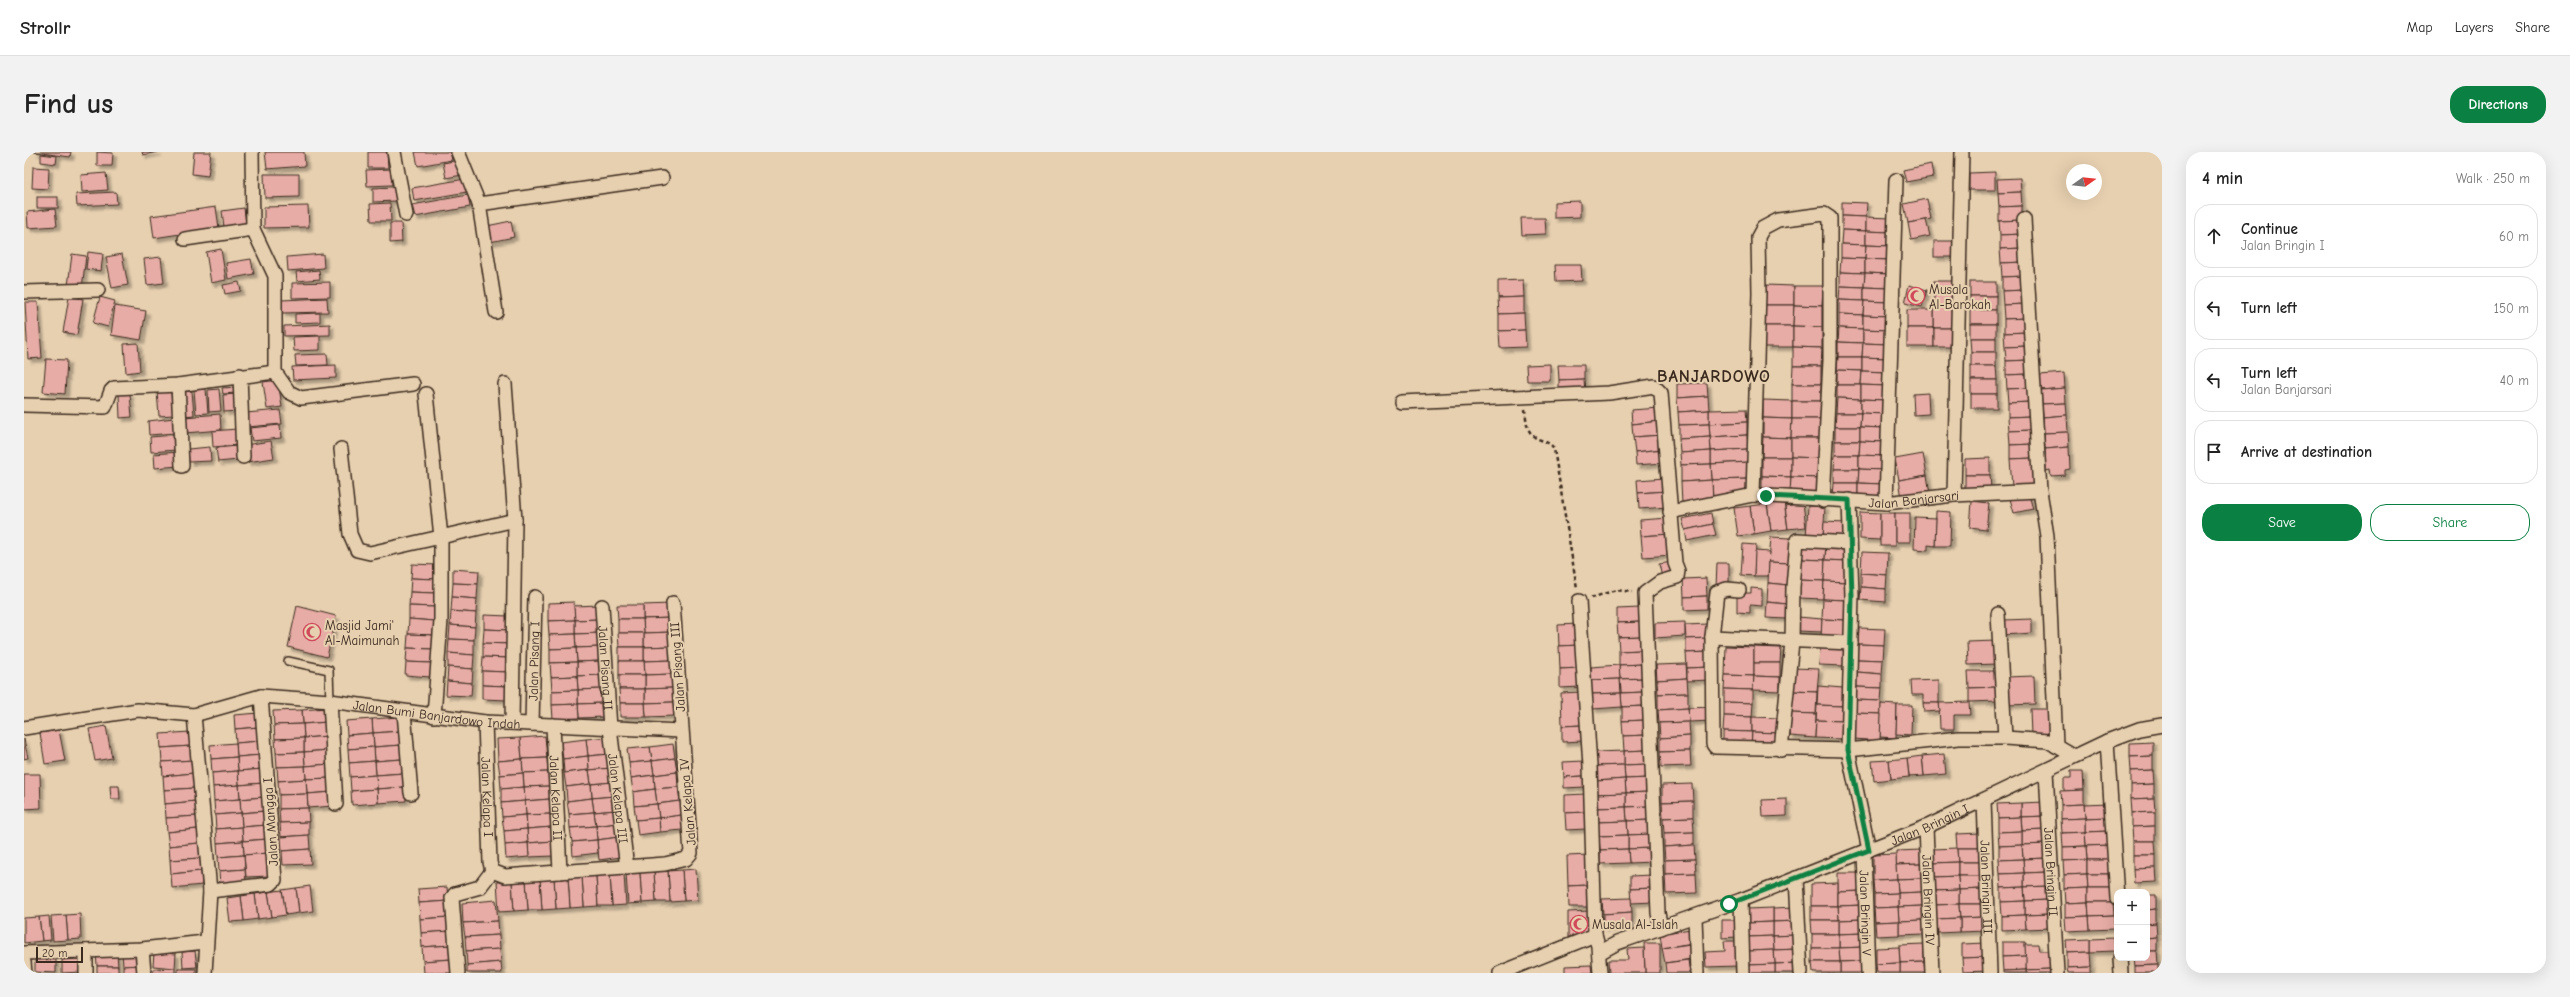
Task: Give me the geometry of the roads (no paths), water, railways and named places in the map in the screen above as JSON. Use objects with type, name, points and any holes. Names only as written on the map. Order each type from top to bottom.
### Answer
[{"type":"street","points":[[252,152],[253,229],[275,276],[275,372],[289,392],[301,398],[412,384]]},
{"type":"street","points":[[394,152],[406,215]]},
{"type":"street","points":[[458,152],[479,204],[496,312]]},
{"type":"street","points":[[1954,495],[1962,152]]},
{"type":"street","points":[[479,204],[662,178]]},
{"type":"street","points":[[1886,503],[1896,180]]},
{"type":"street","points":[[1753,495],[1759,292],[1758,237],[1763,228],[1778,220],[1824,214],[1830,218],[1830,360],[1823,500]]},
{"type":"street","points":[[2024,219],[2040,491],[2047,536],[2056,746]]},
{"type":"street","points":[[185,240],[253,229]]},
{"type":"street","points":[[24,292],[98,290]]},
{"type":"street","points":[[24,405],[105,407],[113,389],[178,385],[240,375],[275,372]]},
{"type":"street","points":[[240,375],[243,457]]},
{"type":"street","points":[[505,384],[514,520],[512,723]]},
{"type":"street","points":[[178,385],[182,466]]},
{"type":"street","points":[[1401,402],[1609,393],[1657,387],[1662,400],[1670,512],[1677,577],[1660,582],[1645,593],[1660,922]]},
{"type":"street","points":[[426,394],[441,537],[441,620],[434,716]]},
{"type":"street","points":[[341,449],[350,534],[357,550],[370,553],[514,520]]},
{"type":"street","name":"Jalan Banjarsari","points":[[1670,512],[1753,495],[1886,503],[1954,495],[2040,491]]},
{"type":"street","name":"Jalan Bringin V","points":[[1849,500],[1851,643],[1848,750],[1861,818],[1866,836],[1868,973]]},
{"type":"street","points":[[1781,750],[1792,642],[1793,588],[1798,540],[1850,543]]},
{"type":"street","points":[[1739,590],[1727,589],[1717,592],[1712,637],[1714,746],[1781,750],[1848,750],[1959,738],[2005,738],[2039,739],[2074,756]]},
{"type":"street","name":"Jalan Pisang I","points":[[532,724],[535,597]]},
{"type":"street","points":[[1579,601],[1590,766],[1597,943],[1600,973]]},
{"type":"street","name":"Jalan Pisang III","points":[[673,603],[681,731]]},
{"type":"street","name":"Jalan Pisang II","points":[[602,606],[610,728]]},
{"type":"street","points":[[1998,614],[2005,738]]},
{"type":"street","points":[[1712,637],[1792,642],[1851,643]]},
{"type":"street","name":"Jalan Bumi Banjardowo Indah","points":[[24,728],[138,710],[194,715],[261,696],[330,701],[485,722],[681,731]]},
{"type":"street","name":"Jalan Mangga I","points":[[210,891],[271,884],[275,880],[261,696]]},
{"type":"street","points":[[330,701],[336,804]]},
{"type":"street","points":[[404,712],[411,792]]},
{"type":"street","points":[[194,715],[210,891],[205,942],[205,973]]},
{"type":"street","name":"Jalan Kelapa I","points":[[485,722],[490,862],[492,871]]},
{"type":"street","name":"Jalan Kelapa II","points":[[552,725],[560,872]]},
{"type":"street","name":"Jalan Bringin I","points":[[1500,973],[1597,943],[1617,943],[1660,922],[1695,917],[1741,900],[1926,827],[2108,741],[2139,729],[2162,725]]},
{"type":"street","name":"Jalan Kelapa III","points":[[610,728],[627,868]]},
{"type":"street","name":"Jalan Kelapa IV","points":[[627,868],[674,863],[686,859],[691,853],[681,731]]},
{"type":"street","points":[[2108,741],[2116,889]]},
{"type":"street","name":"Jalan Bringin II","points":[[2046,771],[2057,973]]},
{"type":"street","name":"Jalan Bringin III","points":[[1984,800],[1990,973]]},
{"type":"street","name":"Jalan Bringin IV","points":[[1926,827],[1932,973]]},
{"type":"street","points":[[458,973],[452,898],[455,894],[480,888],[492,871],[505,876],[627,868]]},
{"type":"street","points":[[1796,878],[1801,973]]},
{"type":"street","points":[[1741,900],[1742,973]]},
{"type":"street","points":[[1695,917],[1697,973]]},
{"type":"street","points":[[24,953],[142,949],[205,942]]},
{"type":"street","points":[[142,949],[144,973]]},
{"type":"street","points":[[86,951],[86,973]]},
{"type":"street","points":[[2120,961],[2121,973]]},
{"type":"street","points":[[24,962],[25,973]]},
{"type":"lane","points":[[288,661],[329,670],[330,701]]},
{"type":"place","name":"Musala Al-Barokah","points":[[1916,296]]},
{"type":"place","name":"Masjid Jami' Al-Maimunah","points":[[312,632]]},
{"type":"place","name":"Musala Al-Islah","points":[[1579,924]]},
{"type":"district","name":"BANJARDOWO","points":[[1714,376]]}]
